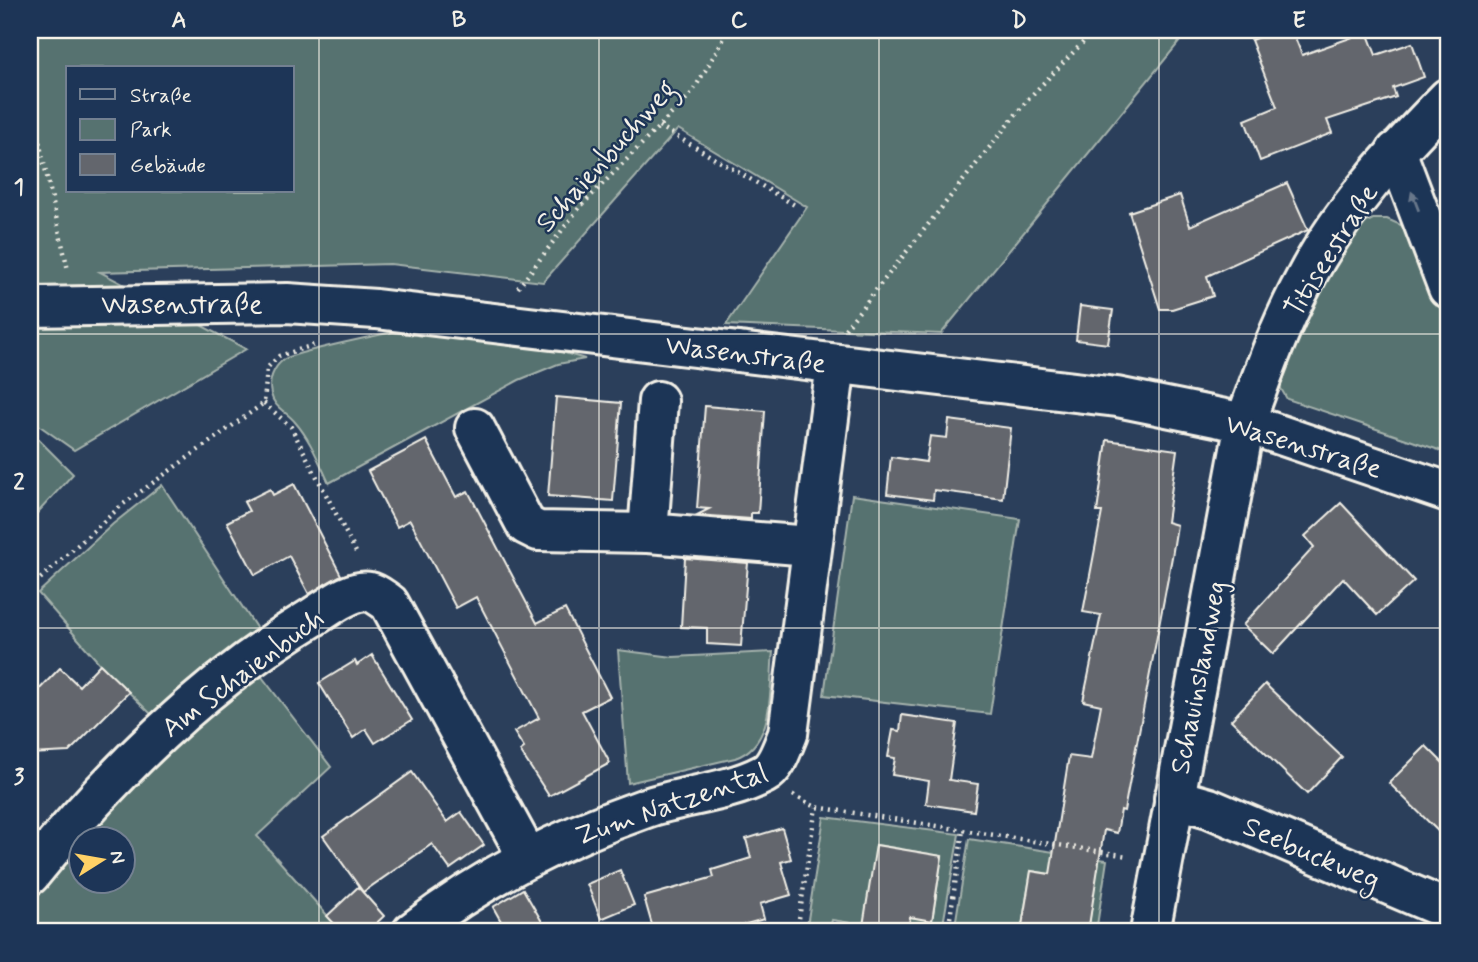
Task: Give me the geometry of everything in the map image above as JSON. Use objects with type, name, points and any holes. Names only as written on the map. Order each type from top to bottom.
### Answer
[{"type":"street","name":"Titiseestraße","points":[[1245,423],[1271,349],[1306,277],[1346,213],[1396,151],[1448,98]]},
{"type":"street","points":[[1396,151],[1448,288]]},
{"type":"street","name":"Wasenstraße","points":[[30,307],[78,304],[287,303],[838,349],[1245,423],[1448,492]]},
{"type":"street","name":"Zum Natzental","points":[[412,932],[454,899],[527,856],[647,807],[740,783],[764,774],[773,767],[788,734],[810,546],[838,349]]},
{"type":"street","points":[[648,533],[658,401]]},
{"type":"street","name":"Schauinslandweg","points":[[1150,932],[1245,423]]},
{"type":"street","points":[[475,428],[526,525],[538,531],[648,533],[810,546]]},
{"type":"street","points":[[370,592],[389,603],[527,856]]},
{"type":"street","name":"Am Schaienbuch","points":[[30,875],[87,805],[168,724],[278,638],[348,596],[370,592]]},
{"type":"street","name":"Seebuckweg","points":[[1174,798],[1209,808],[1448,910]]},
{"type":"path","points":[[838,349],[1028,99],[1096,30]]},
{"type":"path","name":"Schaienbuchweg","points":[[515,293],[579,208],[692,93],[726,31]]},
{"type":"path","points":[[30,100],[59,243],[78,304]]},
{"type":"path","points":[[659,126],[798,207]]},
{"type":"path","points":[[30,588],[122,505],[264,403],[267,368],[279,356],[323,343]]},
{"type":"path","points":[[264,403],[291,427],[359,558],[370,592]]},
{"type":"path","points":[[783,790],[816,807],[1129,856]]},
{"type":"path","points":[[797,932],[816,807]]},
{"type":"path","points":[[948,932],[963,830]]},
{"type":"green space","points":[[30,30],[1189,30],[941,334],[726,325],[807,207],[678,129],[543,282],[390,264],[100,272],[246,349],[74,450],[30,419]]},
{"type":"green space","points":[[1373,219],[1387,219],[1410,229],[1448,327],[1448,453],[1287,399],[1280,387],[1279,368],[1306,307],[1357,227]]},
{"type":"green space","points":[[414,329],[535,344],[585,359],[558,364],[519,380],[329,483],[305,436],[273,399],[270,384],[274,371],[283,360],[304,352]]},
{"type":"green space","points":[[30,431],[73,474],[30,521]]},
{"type":"green space","points":[[162,485],[259,632],[153,716],[100,664],[38,593],[113,524]]},
{"type":"green space","points":[[852,495],[1020,519],[990,714],[824,695]]},
{"type":"green space","points":[[618,650],[673,657],[773,652],[768,713],[758,741],[735,758],[628,783]]},
{"type":"green space","points":[[259,673],[331,767],[257,836],[342,932],[30,932],[30,906],[66,858],[66,895],[136,895],[136,825],[94,825],[156,760]]},
{"type":"green space","points":[[824,817],[959,834],[942,930],[909,925],[910,917],[932,920],[942,856],[877,845],[869,926],[832,920],[829,932],[806,932]]},
{"type":"green space","points":[[969,839],[1107,860],[1096,932],[1088,932],[1095,881],[1031,871],[1021,932],[954,932]]},
{"type":"building","points":[[1277,30],[1292,30],[1302,55],[1367,32],[1376,55],[1412,43],[1424,77],[1393,88],[1396,97],[1327,120],[1332,133],[1260,161],[1245,120],[1277,107],[1251,40]]},
{"type":"building","points":[[1287,183],[1308,230],[1207,276],[1213,296],[1172,309],[1160,309],[1129,212],[1180,195],[1190,226]]},
{"type":"building","points":[[1080,306],[1113,310],[1108,344],[1076,340]]},
{"type":"building","points":[[556,397],[621,403],[613,501],[548,496]]},
{"type":"building","points":[[705,406],[765,411],[758,513],[751,513],[751,519],[697,515],[709,509],[697,508]]},
{"type":"building","points":[[949,420],[1011,428],[1003,499],[934,490],[933,500],[887,494],[891,457],[926,462],[930,436],[947,438]]},
{"type":"building","points":[[426,440],[456,497],[468,491],[537,623],[565,609],[610,697],[582,711],[610,763],[549,796],[520,751],[524,748],[514,732],[539,718],[476,597],[456,608],[410,520],[397,527],[368,471]]},
{"type":"building","points":[[1107,440],[1177,450],[1167,522],[1177,525],[1172,557],[1124,811],[1121,810],[1117,833],[1104,830],[1088,932],[1021,932],[1031,871],[1050,874],[1069,756],[1091,759],[1101,705],[1083,701],[1101,615],[1083,612],[1102,512],[1097,512]]},
{"type":"building","points":[[294,484],[341,575],[309,594],[289,556],[255,575],[227,522],[249,511],[244,502],[270,489],[273,495]]},
{"type":"building","points":[[1341,503],[1414,581],[1377,615],[1343,578],[1273,654],[1243,625],[1314,547],[1305,536]]},
{"type":"building","points":[[685,558],[748,563],[741,646],[707,644],[707,628],[681,627]]},
{"type":"building","points":[[372,655],[412,720],[375,743],[366,729],[353,738],[319,683],[355,661],[357,665]]},
{"type":"building","points":[[100,664],[129,692],[69,752],[30,754],[30,699],[60,668],[79,686]]},
{"type":"building","points":[[1265,684],[1342,757],[1307,794],[1231,720]]},
{"type":"building","points":[[902,715],[957,723],[949,780],[978,784],[974,811],[926,804],[929,781],[892,775],[895,758],[888,757],[893,730],[900,731]]},
{"type":"building","points":[[1426,746],[1448,768],[1448,841],[1389,783]]},
{"type":"building","points":[[412,772],[447,822],[461,812],[484,845],[450,869],[432,844],[363,892],[323,836]]},
{"type":"building","points":[[782,828],[791,859],[781,862],[791,895],[760,904],[764,919],[718,932],[654,932],[644,897],[714,877],[712,870],[751,858],[746,839]]},
{"type":"building","points":[[876,845],[942,856],[932,921],[910,917],[908,932],[862,932]]},
{"type":"building","points":[[620,870],[634,905],[601,919],[587,884]]},
{"type":"building","points":[[358,887],[384,916],[367,932],[342,932],[327,916]]},
{"type":"building","points":[[523,889],[548,932],[507,932],[493,907]]}]
